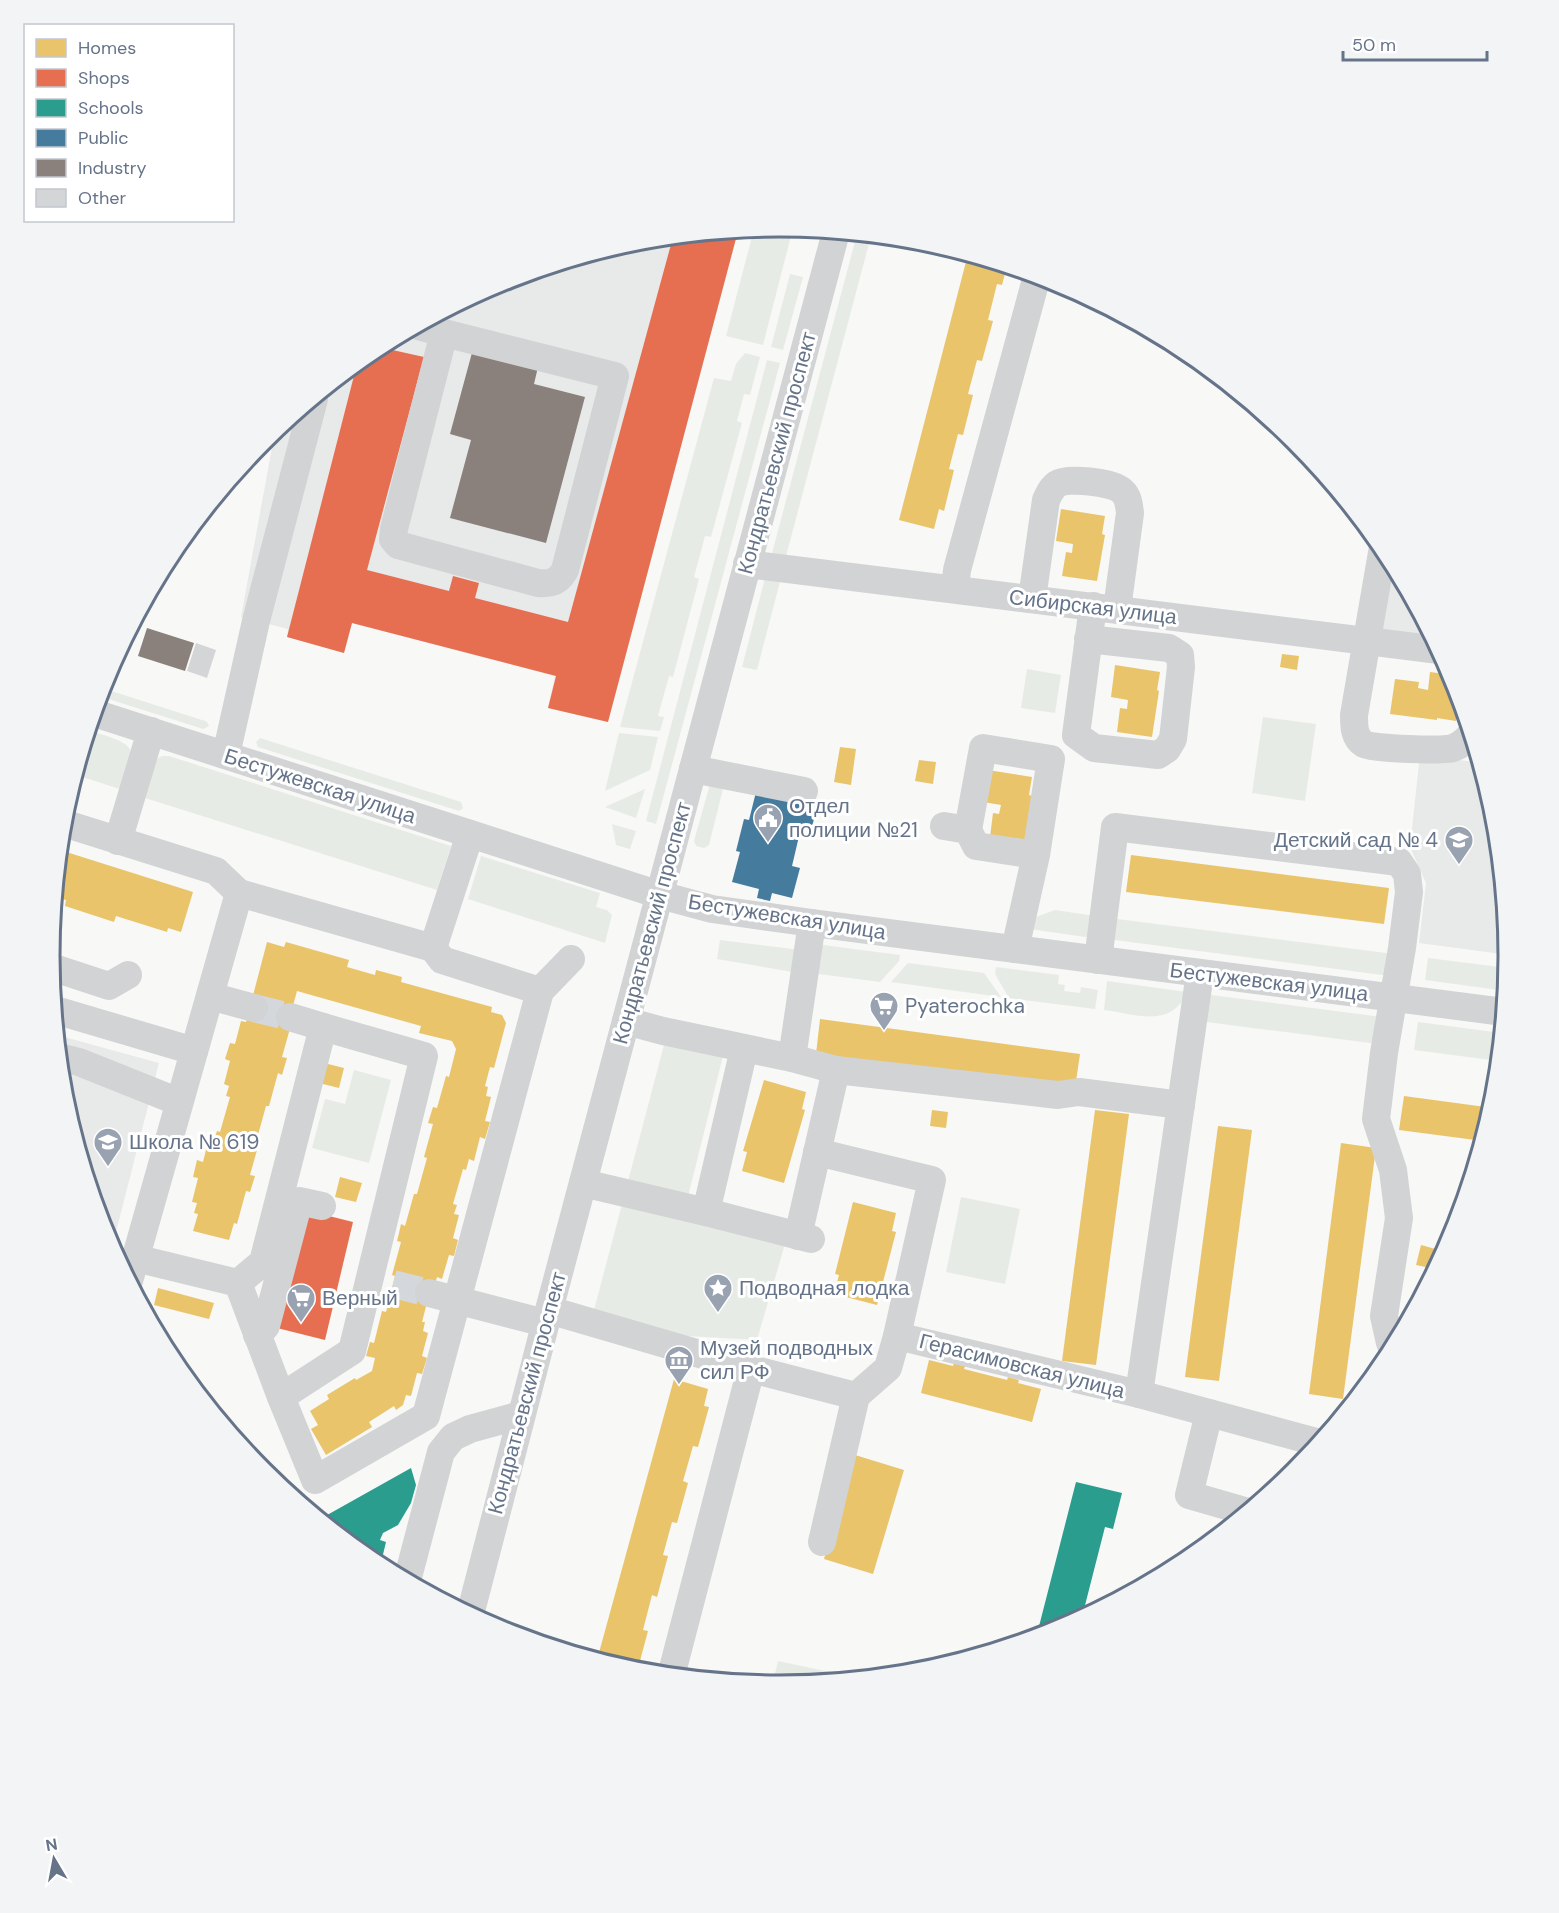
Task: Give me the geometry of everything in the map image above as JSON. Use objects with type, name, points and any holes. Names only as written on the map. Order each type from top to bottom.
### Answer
[{"type":"street","name":"Кондратьевский проспект","points":[[472,1607],[547,1316],[834,240]]},
{"type":"street","points":[[955,590],[957,570],[1035,284]]},
{"type":"street","points":[[431,329],[615,376],[565,570],[555,583],[538,583],[454,561],[398,545],[393,539],[431,329]]},
{"type":"street","points":[[226,755],[256,621],[311,411]]},
{"type":"street","points":[[1032,599],[1046,500],[1050,491],[1058,483],[1068,480],[1112,485],[1123,492],[1129,503],[1130,513],[1105,608],[1088,639],[1076,735],[1094,748],[1158,755],[1167,750],[1173,739],[1181,667],[1180,655],[1169,648],[1088,639]]},
{"type":"street","points":[[1381,561],[1354,715],[1354,732],[1364,744],[1382,747],[1451,749],[1466,741]]},
{"type":"street","name":"Сибирская улица","points":[[747,564],[1430,649]]},
{"type":"street","name":"Бестужевская улица","points":[[102,715],[660,895],[712,909],[1496,1011]]},
{"type":"street","points":[[118,841],[151,731]]},
{"type":"street","points":[[1015,949],[1036,855],[1051,759],[983,748],[956,828],[976,846],[1036,855]]},
{"type":"street","points":[[693,769],[804,791]]},
{"type":"street","points":[[72,826],[216,871],[239,893],[433,948],[442,960],[540,991]]},
{"type":"street","points":[[1098,960],[1115,827],[1399,862],[1407,874],[1409,892],[1376,1119],[1393,1170],[1399,1218],[1383,1316],[1389,1339]]},
{"type":"street","points":[[433,948],[470,834]]},
{"type":"street","points":[[239,893],[132,1269],[238,1283],[263,1262],[323,1027]]},
{"type":"street","points":[[792,1058],[812,923]]},
{"type":"street","points":[[238,1283],[315,1480],[426,1416],[443,1297],[540,991],[571,959]]},
{"type":"street","points":[[61,970],[109,986],[128,975]]},
{"type":"street","points":[[1139,1394],[1200,973]]},
{"type":"street","points":[[210,996],[254,1008]]},
{"type":"street","points":[[63,1011],[112,1018],[194,1051]]},
{"type":"street","points":[[281,1397],[351,1351],[381,1282],[424,1056],[290,1017]]},
{"type":"street","points":[[626,1020],[836,1070],[1058,1095],[1079,1092],[1181,1105]]},
{"type":"street","points":[[706,1212],[744,1049]]},
{"type":"street","points":[[68,1059],[179,1102]]},
{"type":"street","points":[[584,1183],[805,1238],[817,1152],[836,1070]]},
{"type":"street","points":[[817,1152],[932,1180],[897,1336]]},
{"type":"street","points":[[257,1335],[266,1326],[299,1201],[322,1206]]},
{"type":"street","points":[[443,1297],[547,1316],[856,1396],[822,1542]]},
{"type":"street","name":"Герасимовская улица","points":[[856,1396],[888,1368],[897,1336],[1139,1394],[1311,1441]]},
{"type":"street","points":[[673,1668],[751,1369]]},
{"type":"street","points":[[1209,1413],[1189,1495],[1239,1509]]},
{"type":"street","points":[[409,1573],[441,1452],[453,1437],[470,1429],[521,1415]]},
{"type":"shaded area","points":[[791,237],[763,345],[726,336],[752,238]]},
{"type":"shaded area","points":[[736,239],[608,722],[548,708],[555,676],[352,623],[344,653],[287,637],[288,629],[241,617],[272,447],[341,386],[420,333],[461,311],[548,275],[639,251],[686,243]]},
{"type":"shaded area","points":[[855,241],[869,243],[785,560],[771,557]]},
{"type":"shaded area","points":[[790,274],[803,277],[783,350],[771,347]]},
{"type":"shaded area","points":[[745,353],[760,357],[750,395],[744,394],[737,421],[742,423],[711,537],[705,536],[694,577],[699,579],[673,677],[669,676],[658,716],[664,717],[660,731],[620,727],[714,378],[731,381],[736,364]]},
{"type":"shaded area","points":[[767,360],[780,363],[656,824],[646,821]]},
{"type":"shaded area","points":[[1385,569],[1425,638],[1375,631]]},
{"type":"shaded area","points":[[782,574],[757,670],[742,667],[765,578]]},
{"type":"shaded area","points":[[1027,669],[1061,675],[1055,713],[1021,708]]},
{"type":"shaded area","points":[[111,691],[205,721],[209,726],[203,729],[108,699]]},
{"type":"shaded area","points":[[1263,717],[1316,724],[1305,801],[1252,793]]},
{"type":"shaded area","points":[[96,733],[125,744],[131,752],[123,790],[83,777]]},
{"type":"shaded area","points":[[619,733],[658,737],[650,770],[605,791]]},
{"type":"shaded area","points":[[260,738],[461,802],[463,808],[459,811],[258,747],[256,742]]},
{"type":"shaded area","name":"Детский сад № 4","points":[[1420,754],[1472,762],[1485,816],[1493,863],[1499,954],[1419,943],[1426,883],[1410,847]]},
{"type":"shaded area","points":[[162,756],[169,756],[451,846],[437,890],[142,797],[155,760]]},
{"type":"shaded area","points":[[710,784],[723,789],[709,845],[704,848],[696,846],[694,841]]},
{"type":"shaded area","points":[[645,789],[636,818],[605,807]]},
{"type":"shaded area","points":[[612,824],[636,831],[630,849],[616,845]]},
{"type":"shaded area","points":[[481,856],[600,893],[596,907],[607,910],[612,915],[605,943],[468,899]]},
{"type":"shaded area","points":[[1055,910],[1095,916],[1092,938],[1023,928],[1025,921]]},
{"type":"shaded area","points":[[1109,918],[1394,954],[1390,976],[1107,939]]},
{"type":"shaded area","points":[[720,940],[801,950],[798,973],[717,959]]},
{"type":"shaded area","points":[[815,944],[900,955],[899,961],[880,982],[811,973]]},
{"type":"shaded area","points":[[1428,958],[1499,967],[1498,990],[1425,980]]},
{"type":"shaded area","points":[[908,963],[984,973],[1001,997],[891,982]]},
{"type":"shaded area","points":[[996,967],[1059,975],[1058,984],[1065,985],[1064,991],[1080,993],[1081,987],[1098,990],[1095,1009],[1009,998],[995,974]]},
{"type":"shaded area","points":[[1107,981],[1187,992],[1180,1004],[1172,1011],[1162,1015],[1140,1016],[1104,1010]]},
{"type":"shaded area","points":[[1203,994],[1382,1017],[1378,1044],[1199,1021]]},
{"type":"shaded area","points":[[1418,1022],[1495,1032],[1491,1060],[1414,1050]]},
{"type":"shaded area","name":"Школа № 619","points":[[65,1037],[159,1063],[116,1234],[98,1188],[85,1143],[74,1097]]},
{"type":"shaded area","points":[[664,1045],[723,1056],[683,1217],[785,1244],[757,1340],[687,1336],[594,1310]]},
{"type":"shaded area","points":[[354,1070],[391,1080],[369,1163],[312,1148],[325,1099],[345,1104]]},
{"type":"shaded area","points":[[961,1197],[1020,1209],[1005,1284],[946,1272]]},
{"type":"shaded area","points":[[778,1661],[836,1673],[780,1676],[774,1676]]},
{"type":"building: Homes","points":[[966,262],[1005,273],[1002,285],[997,284],[988,320],[993,321],[982,361],[977,360],[968,394],[973,395],[963,435],[958,434],[949,469],[954,470],[944,511],[939,509],[934,529],[899,520]]},
{"type":"building: Homes","points":[[1061,509],[1105,516],[1102,534],[1105,535],[1097,581],[1062,576],[1066,552],[1072,553],[1073,544],[1056,541]]},
{"type":"building: Homes","points":[[1282,654],[1299,656],[1297,670],[1280,667]]},
{"type":"building: Homes","points":[[1115,665],[1160,672],[1152,737],[1117,732],[1120,708],[1127,709],[1128,700],[1111,697]]},
{"type":"building: Homes","points":[[1430,672],[1441,673],[1457,714],[1456,721],[1390,714],[1395,679],[1419,682],[1418,688],[1428,690]]},
{"type":"building: Homes","points":[[840,747],[856,749],[851,785],[834,782]]},
{"type":"building: Homes","points":[[919,760],[936,762],[933,784],[915,781]]},
{"type":"building: Homes","points":[[988,770],[1032,777],[1029,795],[1032,796],[1025,842],[990,837],[993,813],[999,814],[1001,805],[983,802]]},
{"type":"building: Homes","points":[[68,852],[193,892],[181,932],[168,928],[167,932],[116,916],[114,922],[65,906],[66,900],[63,899]]},
{"type":"building: Homes","points":[[1131,855],[1389,888],[1384,924],[1126,892]]},
{"type":"building: Homes","points":[[267,942],[284,947],[286,942],[349,960],[347,967],[375,975],[376,970],[402,977],[401,982],[492,1007],[491,1012],[502,1015],[506,1023],[494,1068],[490,1067],[485,1086],[488,1087],[486,1096],[491,1097],[485,1121],[490,1122],[485,1139],[480,1137],[474,1161],[469,1159],[466,1170],[463,1169],[453,1204],[457,1205],[454,1214],[459,1215],[453,1238],[458,1240],[454,1256],[449,1255],[442,1279],[437,1277],[434,1287],[431,1287],[422,1322],[425,1322],[423,1331],[428,1333],[422,1356],[427,1358],[422,1374],[417,1373],[411,1396],[406,1395],[403,1405],[396,1410],[394,1406],[369,1422],[372,1427],[326,1455],[311,1429],[318,1425],[310,1411],[329,1399],[327,1395],[355,1378],[356,1380],[372,1371],[375,1358],[366,1356],[370,1342],[374,1343],[382,1311],[386,1312],[395,1276],[392,1275],[401,1242],[397,1241],[401,1224],[405,1226],[414,1194],[417,1194],[433,1124],[428,1123],[433,1107],[437,1108],[446,1076],[449,1077],[456,1049],[452,1041],[419,1033],[421,1026],[297,991],[282,1057],[287,1058],[282,1075],[278,1073],[269,1106],[266,1106],[250,1175],[255,1176],[250,1192],[246,1191],[237,1224],[234,1223],[229,1240],[193,1231],[198,1214],[194,1213],[197,1203],[192,1202],[198,1178],[193,1177],[197,1160],[203,1162],[209,1138],[214,1140],[217,1131],[220,1132],[230,1097],[226,1096],[229,1086],[224,1084],[230,1061],[225,1059],[230,1043],[235,1044],[241,1021],[246,1022]]},
{"type":"building: Homes","points":[[820,1019],[1080,1054],[1075,1088],[816,1054]]},
{"type":"building: Homes","points":[[324,1063],[344,1068],[339,1088],[319,1083]]},
{"type":"building: Homes","points":[[764,1080],[806,1092],[802,1109],[805,1110],[784,1183],[742,1171],[747,1152],[743,1151]]},
{"type":"building: Homes","points":[[1404,1096],[1483,1107],[1475,1140],[1399,1130]]},
{"type":"building: Homes","points":[[932,1110],[948,1112],[946,1128],[930,1126]]},
{"type":"building: Homes","points":[[1095,1110],[1129,1114],[1096,1365],[1062,1361]]},
{"type":"building: Homes","points":[[1218,1126],[1252,1130],[1219,1381],[1185,1377]]},
{"type":"building: Homes","points":[[1341,1143],[1376,1148],[1343,1399],[1309,1394]]},
{"type":"building: Homes","points":[[340,1177],[362,1183],[356,1202],[335,1197]]},
{"type":"building: Homes","points":[[853,1202],[896,1213],[892,1231],[896,1232],[877,1305],[834,1294],[839,1275],[835,1274]]},
{"type":"building: Homes","points":[[1421,1245],[1436,1249],[1428,1268],[1416,1265]]},
{"type":"building: Homes","points":[[158,1288],[214,1303],[209,1319],[154,1305]]},
{"type":"building: Homes","points":[[929,1360],[953,1366],[954,1363],[965,1366],[964,1369],[1007,1380],[1008,1377],[1019,1380],[1018,1383],[1041,1389],[1032,1422],[921,1393]]},
{"type":"building: Homes","points":[[674,1379],[708,1389],[704,1406],[709,1407],[698,1447],[693,1446],[683,1481],[688,1483],[677,1523],[672,1522],[663,1555],[668,1556],[657,1597],[652,1595],[643,1630],[648,1631],[640,1662],[599,1652]]},
{"type":"building: Homes","points":[[855,1455],[904,1470],[873,1574],[824,1559]]},
{"type":"building: Shops","points":[[736,239],[608,722],[548,708],[556,676],[352,623],[344,653],[287,637],[354,377],[393,350],[424,357],[367,570],[449,591],[453,576],[479,583],[475,598],[568,622],[671,246]]},
{"type":"building: Shops","points":[[305,1210],[353,1222],[325,1340],[277,1328]]},
{"type":"building: Schools","points":[[411,1468],[416,1485],[411,1503],[398,1525],[383,1533],[380,1540],[386,1542],[383,1557],[327,1515]]},
{"type":"building: Schools","points":[[1076,1482],[1122,1493],[1113,1529],[1105,1527],[1084,1608],[1039,1627]]},
{"type":"building: Public","name":"Отдел полиции №21","points":[[757,788],[818,803],[810,835],[800,832],[792,866],[800,868],[792,898],[772,893],[770,901],[757,898],[759,889],[732,882],[740,852],[736,851],[744,819],[749,820]]},
{"type":"building: Industry","points":[[473,349],[538,367],[534,384],[585,397],[546,543],[450,518],[471,440],[450,434]]},
{"type":"building: Industry","points":[[147,628],[194,643],[185,671],[138,656]]},
{"type":"building: Other","points":[[196,643],[216,650],[207,678],[187,671]]},
{"type":"tunnel","points":[[254,1008],[290,1017]]},
{"type":"tunnel","points":[[393,1284],[429,1293]]},
{"type":"place","name":"Отдел полиции №21","points":[[768,844]]},
{"type":"place","name":"Детский сад № 4","points":[[1459,866]]},
{"type":"place","name":"Pyaterochka","points":[[884,1032]]},
{"type":"place","name":"Школа № 619","points":[[108,1168]]},
{"type":"place","name":"Подводная лодка","points":[[718,1314]]},
{"type":"place","name":"Верный","points":[[301,1324]]},
{"type":"place","name":"Музей подводных сил РФ","points":[[679,1386]]}]
